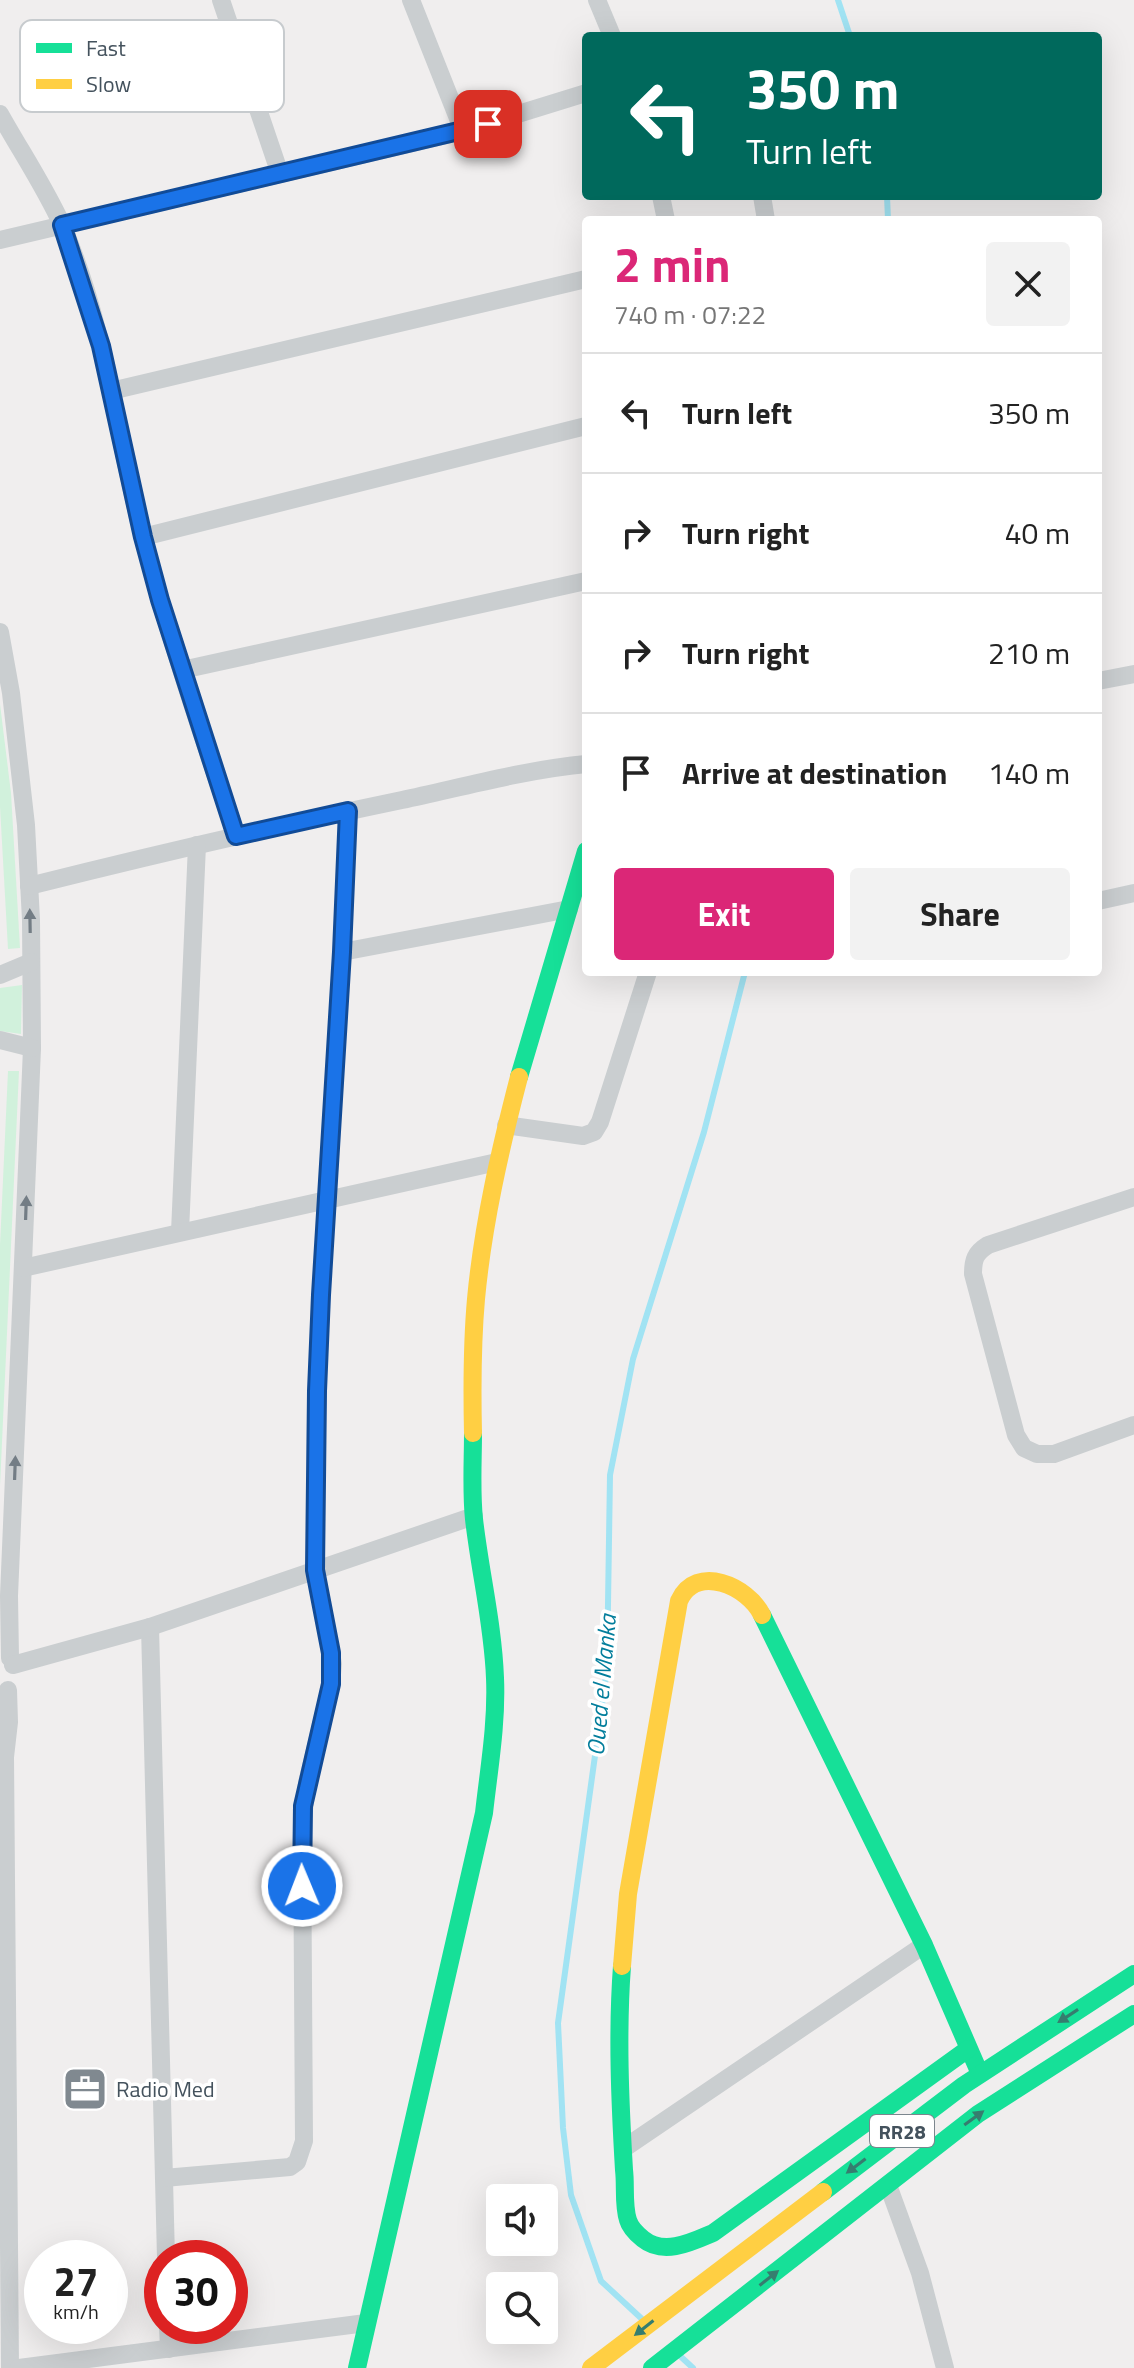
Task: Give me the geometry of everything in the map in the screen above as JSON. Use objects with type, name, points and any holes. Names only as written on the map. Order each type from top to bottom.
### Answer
[{"type":"street","points":[[221,0],[228,20]]},
{"type":"street","points":[[411,0],[463,131]]},
{"type":"street","points":[[597,0],[610,32]]},
{"type":"street","points":[[0,240],[463,131],[582,94]]},
{"type":"street","points":[[259,112],[280,174]]},
{"type":"street","points":[[0,114],[62,225],[91,309],[143,537],[236,836]]},
{"type":"street","points":[[111,391],[582,280]]},
{"type":"street","points":[[143,537],[582,427]]},
{"type":"street","points":[[182,670],[582,582]]},
{"type":"street","points":[[0,632],[19,762],[29,886],[32,1048],[9,1596],[8,1656],[12,1682],[4,1694],[9,1722],[5,1757],[10,2368]]},
{"type":"street","points":[[1102,680],[1134,674]]},
{"type":"street","points":[[29,886],[348,811],[525,773],[582,765]]},
{"type":"street","points":[[164,2178],[290,2167],[297,2162],[304,2141],[302,1827],[305,1794],[333,1664],[315,1570],[317,1391],[348,811]]},
{"type":"street","points":[[180,1232],[197,845]]},
{"type":"street","points":[[357,2368],[484,1813],[496,1697],[491,1634],[474,1516],[472,1360],[481,1264],[489,1203],[506,1125],[582,865]]},
{"type":"street","points":[[1102,900],[1134,893]]},
{"type":"street","points":[[342,952],[569,909]]},
{"type":"street","points":[[0,975],[31,962]]},
{"type":"street","points":[[506,1125],[583,1136],[594,1132],[600,1122],[647,976]]},
{"type":"street","points":[[0,1040],[32,1048]]},
{"type":"street","points":[[23,1268],[497,1162]]},
{"type":"street","points":[[1134,1197],[988,1245],[975,1256],[973,1265],[993,1355],[1016,1435],[1024,1448],[1037,1454],[1054,1454],[1134,1425]]},
{"type":"street","points":[[8,1656],[150,1627],[474,1516]]},
{"type":"street","points":[[968,2049],[713,2233],[667,2249],[651,2247],[634,2231],[628,2220],[623,2149],[619,2010],[628,1894],[676,1608],[685,1590],[701,1581],[722,1582],[738,1588],[757,1604],[924,1945],[980,2074]]},
{"type":"street","points":[[150,1627],[166,2240]]},
{"type":"street","points":[[623,2149],[924,1945]]},
{"type":"street","name":"RR28","points":[[591,2368],[980,2074],[1134,1974]]},
{"type":"street","name":"RR28","points":[[652,2368],[978,2114],[1134,2014]]},
{"type":"street","points":[[888,2185],[920,2273],[945,2368]]},
{"type":"street","points":[[19,2368],[366,2323]]},
{"type":"street","points":[[169,2344],[169,2349]]},
{"type":"green space","points":[[0,704],[11,793],[20,948],[8,949],[0,807]]},
{"type":"green space","points":[[22,985],[21,1034],[0,1031],[0,988]]},
{"type":"green space","points":[[8,1071],[19,1071],[0,1486],[0,1245]]},
{"type":"waterway","name":"Oued el Manka","points":[[838,0],[849,32]]},
{"type":"waterway","name":"Oued el Manka","points":[[887,200],[888,216]]},
{"type":"waterway","name":"Oued el Manka","points":[[642,2319],[601,2281],[571,2195],[563,2128],[558,2023],[607,1669],[610,1475],[633,1359],[704,1132],[744,976]]},
{"type":"waterway","name":"Oued el Manka","points":[[679,2355],[693,2368]]},
{"type":"traffic: fast","points":[[519,1077],[582,864]]},
{"type":"traffic: fast","points":[[357,2368],[484,1813],[494,1729],[495,1678],[474,1519],[473,1433]]},
{"type":"traffic: fast","points":[[762,1615],[924,1945],[980,2074]]},
{"type":"traffic: fast","points":[[622,1966],[620,2068],[626,2208],[634,2231],[651,2244],[678,2246],[713,2233],[968,2049]]},
{"type":"traffic: fast","points":[[823,2192],[964,2085],[1134,1974]]},
{"type":"traffic: fast","points":[[652,2368],[978,2114],[1134,2014]]},
{"type":"traffic: slow","points":[[473,1433],[473,1349],[479,1271],[493,1187],[519,1077]]},
{"type":"traffic: slow","points":[[622,1966],[628,1894],[679,1601],[697,1583],[722,1583],[746,1595],[762,1615]]},
{"type":"traffic: slow","points":[[591,2368],[823,2192]]},
{"type":"place","name":"Radio Med","points":[[85,2089]]},
{"type":"route","points":[[302,1886],[303,1806],[333,1664],[315,1570],[317,1391],[348,811],[236,836],[160,600],[101,346],[62,225],[488,124]]}]
